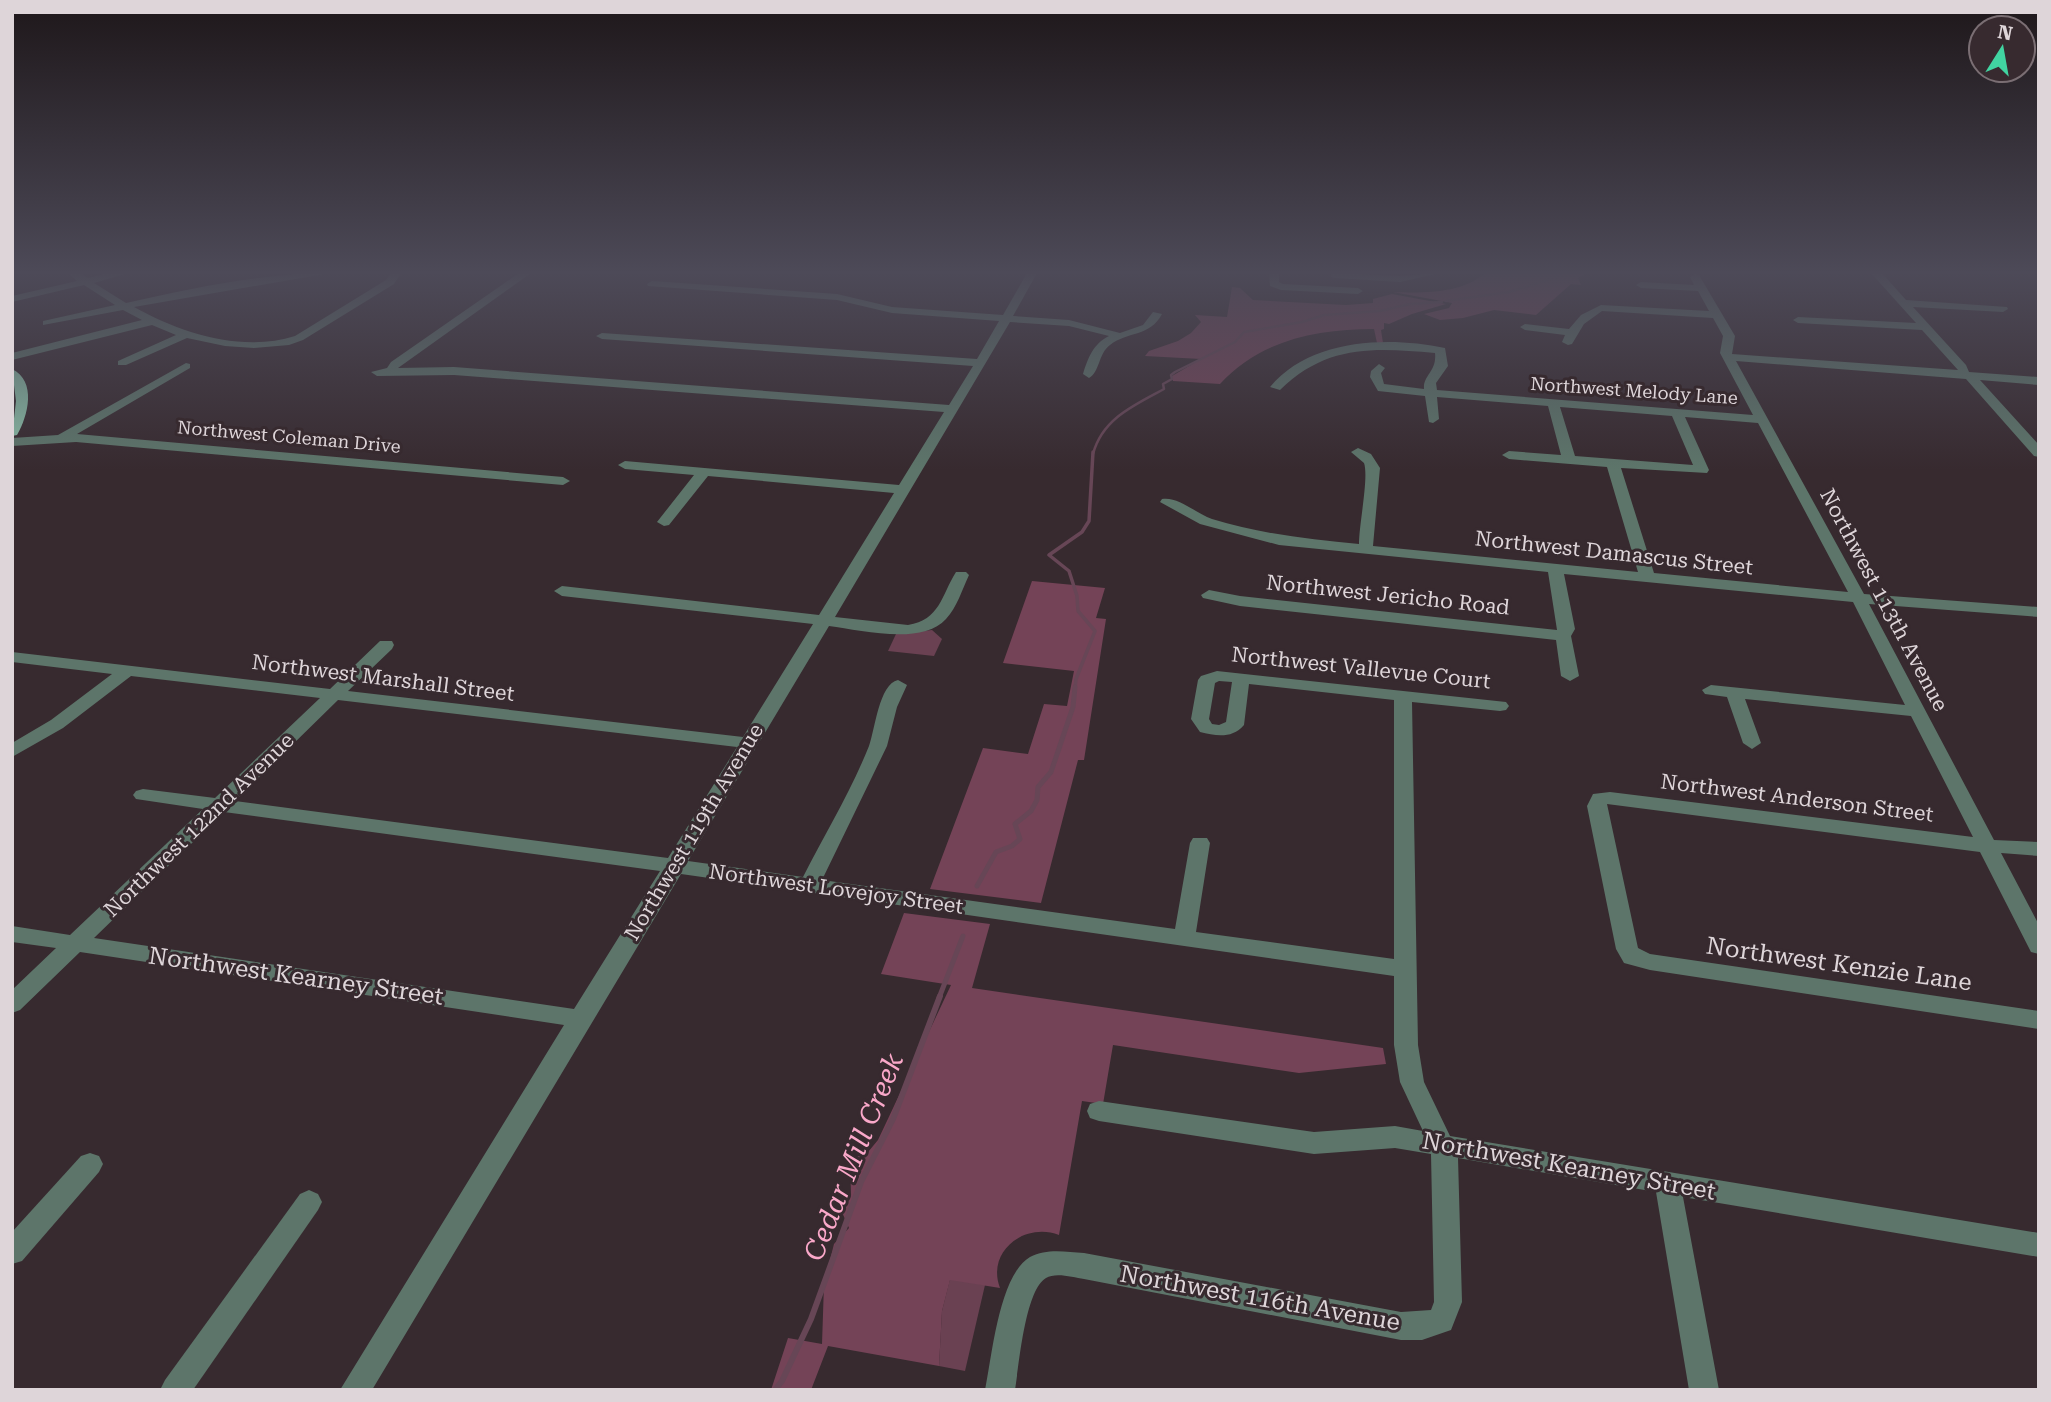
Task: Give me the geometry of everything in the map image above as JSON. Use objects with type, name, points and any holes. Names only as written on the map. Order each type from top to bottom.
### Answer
[{"type":"main road","points":[[12,372],[22,385],[23,392],[21,414],[12,432]]},
{"type":"street","points":[[12,360],[50,354],[91,338]]},
{"type":"street","points":[[122,363],[177,338]]},
{"type":"street","points":[[203,338],[244,346],[284,343],[298,338]]},
{"type":"street","points":[[391,371],[395,364],[432,338]]},
{"type":"street","points":[[636,338],[980,363]]},
{"type":"street","name":"Northwest 119th Avenue","points":[[360,1389],[581,1019],[995,338]]},
{"type":"street","points":[[1089,374],[1099,349],[1115,338]]},
{"type":"street","name":"Northwest 113th Avenue","points":[[1728,338],[1726,349],[1729,357],[1989,846],[2038,945]]},
{"type":"street","points":[[1935,338],[1963,369],[1965,375],[2039,453]]},
{"type":"street","points":[[1276,387],[1297,367],[1346,348],[1381,346],[1441,350],[1443,363],[1430,381],[1433,419]]},
{"type":"street","points":[[1729,357],[2039,381]]},
{"type":"street","points":[[63,437],[186,366]]},
{"type":"street","points":[[1378,387],[1375,373],[1379,368]]},
{"type":"street","points":[[377,372],[454,370],[952,409]]},
{"type":"street","name":"Northwest Melody Lane","points":[[1363,392],[1378,387],[1761,419]]},
{"type":"street","points":[[1553,403],[1569,460]]},
{"type":"street","points":[[1509,455],[1692,471],[1702,468],[1677,413]]},
{"type":"street","name":"Northwest Coleman Drive","points":[[12,442],[63,437],[563,481]]},
{"type":"street","points":[[1358,452],[1369,458],[1374,470],[1374,485],[1368,502],[1366,549]]},
{"type":"street","points":[[1613,464],[1647,576]]},
{"type":"street","points":[[625,465],[903,490]]},
{"type":"street","points":[[664,522],[705,472]]},
{"type":"street","name":"Northwest Damascus Street","points":[[1167,502],[1205,521],[1262,538],[1858,598],[2039,612]]},
{"type":"street","points":[[1555,568],[1567,629],[1563,634],[1570,676]]},
{"type":"street","points":[[562,591],[900,629],[926,627],[941,618],[961,575]]},
{"type":"street","name":"Northwest Jericho Road","points":[[1209,595],[1240,601],[1563,634]]},
{"type":"street","name":"Northwest 122nd Avenue","points":[[12,1004],[386,645]]},
{"type":"street","name":"Northwest Marshall Street","points":[[12,657],[748,743]]},
{"type":"street","points":[[12,751],[74,712],[128,670]]},
{"type":"street","name":"Northwest Vallevue Court","points":[[1241,678],[1235,725],[1220,731],[1206,728],[1200,719],[1207,680],[1217,676],[1241,678],[1500,706]]},
{"type":"street","points":[[809,886],[878,746],[888,707],[898,685]]},
{"type":"street","points":[[1711,690],[1916,711]]},
{"type":"street","points":[[1734,693],[1752,743]]},
{"type":"street","name":"Northwest 116th Avenue","points":[[1000,1390],[1019,1296],[1026,1278],[1039,1266],[1084,1266],[1401,1326],[1422,1326],[1441,1320],[1448,1302],[1445,1167],[1442,1144],[1412,1082],[1406,1045],[1403,696]]},
{"type":"street","name":"Northwest Lovejoy Street","points":[[143,795],[674,866],[1405,969]]},
{"type":"street","name":"Northwest Anderson Street","points":[[1632,957],[1627,949],[1597,806],[1600,798],[1989,846],[2039,849]]},
{"type":"street","points":[[1184,937],[1200,843]]},
{"type":"street","name":"Northwest Kearney Street","points":[[12,934],[581,1019]]},
{"type":"street","name":"Northwest Kenzie Lane","points":[[1632,957],[1650,962],[2039,1020]]},
{"type":"street","name":"Northwest Kearney Street","points":[[1099,1111],[1314,1143],[1395,1137],[2039,1245]]},
{"type":"street","points":[[12,1252],[90,1164]]},
{"type":"street","points":[[1667,1182],[1704,1390]]},
{"type":"street","points":[[175,1390],[309,1202]]},
{"type":"shaded area","points":[[1182,338],[1297,338],[1271,347],[1253,357],[1220,384],[1173,381],[1172,376],[1201,359],[1145,356],[1149,351]]},
{"type":"shaded area","points":[[1032,581],[1105,588],[1096,618],[1106,619],[1084,760],[1078,760],[1041,903],[930,889],[983,748],[1028,754],[1044,704],[1067,706],[1074,671],[1003,663]]},
{"type":"shaded area","points":[[932,630],[942,639],[934,656],[888,651],[896,634]]},
{"type":"shaded area","points":[[904,913],[990,924],[972,988],[1383,1048],[1386,1064],[1299,1073],[1113,1045],[1103,1104],[1082,1101],[1059,1235],[1033,1233],[1011,1243],[999,1262],[997,1275],[1000,1288],[950,1280],[942,1311],[939,1366],[828,1346],[811,1390],[771,1390],[788,1338],[822,1344],[824,1284],[834,1244],[849,1228],[841,1210],[851,1195],[850,1160],[868,1152],[878,1140],[951,985],[881,974]]},
{"type":"shaded area","points":[[950,1279],[985,1285],[965,1371],[939,1366],[942,1311]]},
{"type":"waterway","name":"Cedar Mill Creek","points":[[1093,454],[1104,431],[1121,414],[1164,389],[1163,384],[1172,379],[1171,375],[1175,372],[1238,338]]},
{"type":"waterway","name":"Cedar Mill Creek","points":[[1075,689],[1076,679],[1095,631],[1078,611],[1077,596],[1069,571],[1049,555],[1082,532],[1089,521],[1093,452]]},
{"type":"waterway","name":"Cedar Mill Creek","points":[[977,886],[996,852],[1012,846],[1020,839],[1015,824],[1031,811],[1037,800],[1038,787],[1051,772],[1073,707],[1075,687]]},
{"type":"waterway","name":"Cedar Mill Creek","points":[[939,998],[963,936]]},
{"type":"waterway","name":"Cedar Mill Creek","points":[[775,1390],[782,1381],[811,1319],[861,1182],[893,1119],[940,996]]}]
